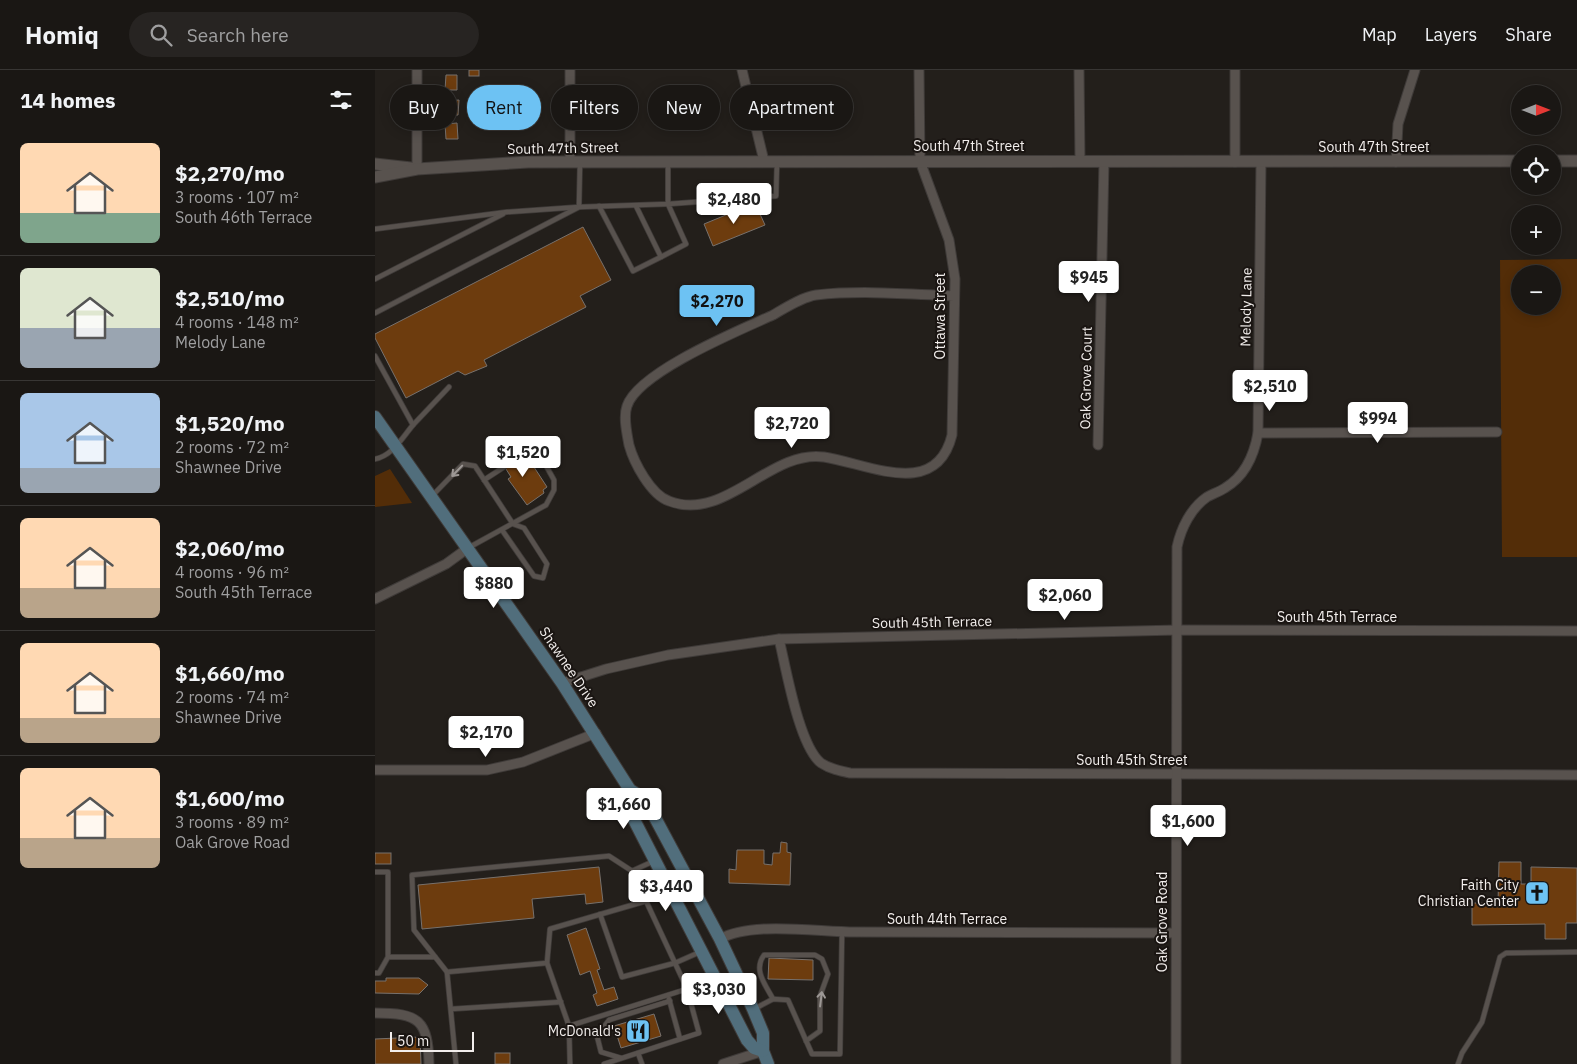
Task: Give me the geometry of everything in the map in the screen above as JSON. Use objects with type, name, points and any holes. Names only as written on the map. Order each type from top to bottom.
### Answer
[{"type":"main road","name":"Shawnee Drive","points":[[375,418],[563,683],[596,733],[629,790],[629,810],[747,1040],[755,1048],[763,1051]]},
{"type":"main road","name":"Shawnee Drive","points":[[629,790],[645,799],[720,939],[763,1033],[763,1051],[768,1064]]},
{"type":"main road","points":[[655,860],[673,851]]},
{"type":"main road","points":[[701,951],[720,939]]},
{"type":"street","points":[[417,70],[417,169]]},
{"type":"street","points":[[570,70],[575,162]]},
{"type":"street","points":[[742,70],[764,161]]},
{"type":"street","name":"Ottawa Street","points":[[919,70],[920,161],[949,240],[955,279],[952,436],[948,453],[922,472],[902,474],[815,456],[793,460],[727,496],[704,504],[686,505],[669,502],[654,493],[630,448],[626,431],[627,406],[637,391],[654,376],[702,348],[813,295],[881,293],[954,296]]},
{"type":"street","points":[[1079,70],[1080,161]]},
{"type":"street","points":[[1235,70],[1235,162]]},
{"type":"street","points":[[1396,162],[1398,124],[1415,70]]},
{"type":"street","name":"South 47th Street","points":[[375,177],[417,169],[528,162],[1511,161]]},
{"type":"street","points":[[1561,161],[1577,161]]},
{"type":"street","name":"Oak Grove Court","points":[[1098,445],[1104,162]]},
{"type":"street","name":"Melody Lane","points":[[1178,630],[1177,547],[1184,526],[1201,503],[1225,488],[1241,474],[1256,447],[1258,433],[1261,162]]},
{"type":"street","name":"South 47th Street","points":[[375,164],[417,169]]},
{"type":"street","points":[[1258,433],[1497,432]]},
{"type":"street","points":[[375,599],[446,564],[468,548]]},
{"type":"street","name":"South 45th Terrace","points":[[563,683],[606,669],[667,655],[779,639],[1178,630],[1577,631]]},
{"type":"street","name":"Oak Grove Road","points":[[1176,1064],[1175,933],[1178,630]]},
{"type":"street","name":"South 45th Street","points":[[779,639],[805,740],[821,762],[837,771],[850,773],[1577,775]]},
{"type":"street","points":[[375,770],[487,770],[523,762],[596,733]]},
{"type":"street","name":"South 44th Terrace","points":[[720,939],[729,934],[750,929],[842,932],[1175,933]]},
{"type":"street","points":[[375,1013],[396,1013],[416,1019],[429,1038],[429,1064]]},
{"type":"street","points":[[723,1064],[763,1051]]},
{"type":"lane","points":[[375,229],[507,212],[599,206],[635,206],[776,196],[777,161]]},
{"type":"lane","points":[[575,162],[579,207]]},
{"type":"lane","points":[[599,206],[633,271],[686,244],[668,204],[668,162]]},
{"type":"lane","points":[[635,206],[661,256]]},
{"type":"lane","points":[[375,313],[579,207]]},
{"type":"lane","points":[[375,279],[507,212]]},
{"type":"lane","points":[[375,356],[413,425]]},
{"type":"lane","points":[[375,459],[381,458],[396,447],[413,425],[449,387]]},
{"type":"lane","points":[[468,548],[546,505],[554,490],[554,480],[539,453],[528,452],[517,459]]},
{"type":"lane","points":[[431,497],[463,464],[475,466],[513,524],[525,528],[547,564],[543,578],[534,576],[502,530]]},
{"type":"lane","points":[[484,480],[504,467]]},
{"type":"lane","points":[[456,1064],[447,972],[414,930],[412,875],[609,856],[632,871],[687,989],[699,1033],[604,1064]]},
{"type":"lane","points":[[632,871],[655,860]]},
{"type":"lane","points":[[375,872],[388,872],[387,957],[379,973],[375,973]]},
{"type":"lane","points":[[570,1064],[569,1026],[547,962],[550,928],[646,902]]},
{"type":"lane","points":[[600,914],[622,977],[675,963],[701,951]]},
{"type":"lane","points":[[753,1009],[773,999],[788,1000],[812,1054],[841,1054],[842,932]]},
{"type":"lane","points":[[1458,1064],[1462,1053],[1482,1022],[1500,956],[1506,953],[1577,952]]},
{"type":"lane","points":[[773,999],[759,973],[759,962],[764,955],[815,955],[822,959],[828,974],[820,996],[820,1032],[806,1040]]},
{"type":"lane","points":[[387,957],[435,956]]},
{"type":"lane","points":[[447,972],[547,962]]},
{"type":"lane","points":[[621,1058],[601,1052],[597,1036],[609,1020],[669,998],[687,989]]},
{"type":"lane","points":[[569,1026],[669,998]]},
{"type":"lane","points":[[669,998],[680,1039]]},
{"type":"lane","points":[[451,1009],[561,1002]]},
{"type":"lane","points":[[638,1053],[642,1064]]},
{"type":"shaded area","points":[[1577,259],[1577,557],[1502,557],[1500,260]]},
{"type":"shaded area","points":[[390,469],[412,503],[375,507],[375,476]]},
{"type":"building","points":[[469,70],[479,70],[479,76],[469,76]]},
{"type":"building","points":[[446,75],[457,75],[457,85],[445,85]]},
{"type":"building","points":[[457,100],[459,100],[457,115]]},
{"type":"building","points":[[457,123],[458,139],[446,139],[445,130],[457,130]]},
{"type":"building","points":[[755,203],[765,225],[713,246],[704,224]]},
{"type":"building","points":[[583,227],[611,280],[580,296],[586,307],[484,360],[487,366],[465,375],[458,371],[406,398],[375,338],[375,334]]},
{"type":"building","points":[[511,449],[523,469],[532,464],[547,487],[543,490],[544,493],[527,505],[508,479],[511,477],[499,458]]},
{"type":"building","points":[[781,842],[787,843],[787,852],[791,853],[790,885],[729,883],[729,869],[736,870],[737,850],[764,850],[764,864],[772,865],[773,853],[780,853]]},
{"type":"building","points":[[375,853],[391,853],[391,864],[375,864]]},
{"type":"building","name":"Faith City Christian Center","points":[[1499,862],[1521,862],[1521,884],[1531,884],[1531,867],[1577,868],[1577,923],[1566,923],[1566,939],[1545,939],[1545,924],[1472,925],[1472,903],[1498,903]]},
{"type":"building","points":[[599,867],[603,902],[586,904],[585,894],[532,899],[534,918],[422,929],[418,885]]},
{"type":"building","points":[[586,928],[600,969],[597,970],[604,990],[614,987],[618,999],[597,1006],[593,995],[597,993],[590,971],[580,975],[567,935]]},
{"type":"building","points":[[769,958],[813,960],[813,980],[768,979]]},
{"type":"building","points":[[386,978],[419,978],[428,985],[419,994],[375,993],[375,981],[386,981]]},
{"type":"building","name":"McDonald's","points":[[654,1014],[661,1036],[621,1048],[614,1026]]},
{"type":"building","points":[[420,1037],[421,1064],[375,1064],[375,1039]]},
{"type":"building","points":[[495,1053],[510,1053],[510,1064],[495,1064]]},
{"type":"place","name":"Faith City Christian Center","points":[[1537,893]]},
{"type":"place","name":"McDonald's","points":[[638,1031]]}]
